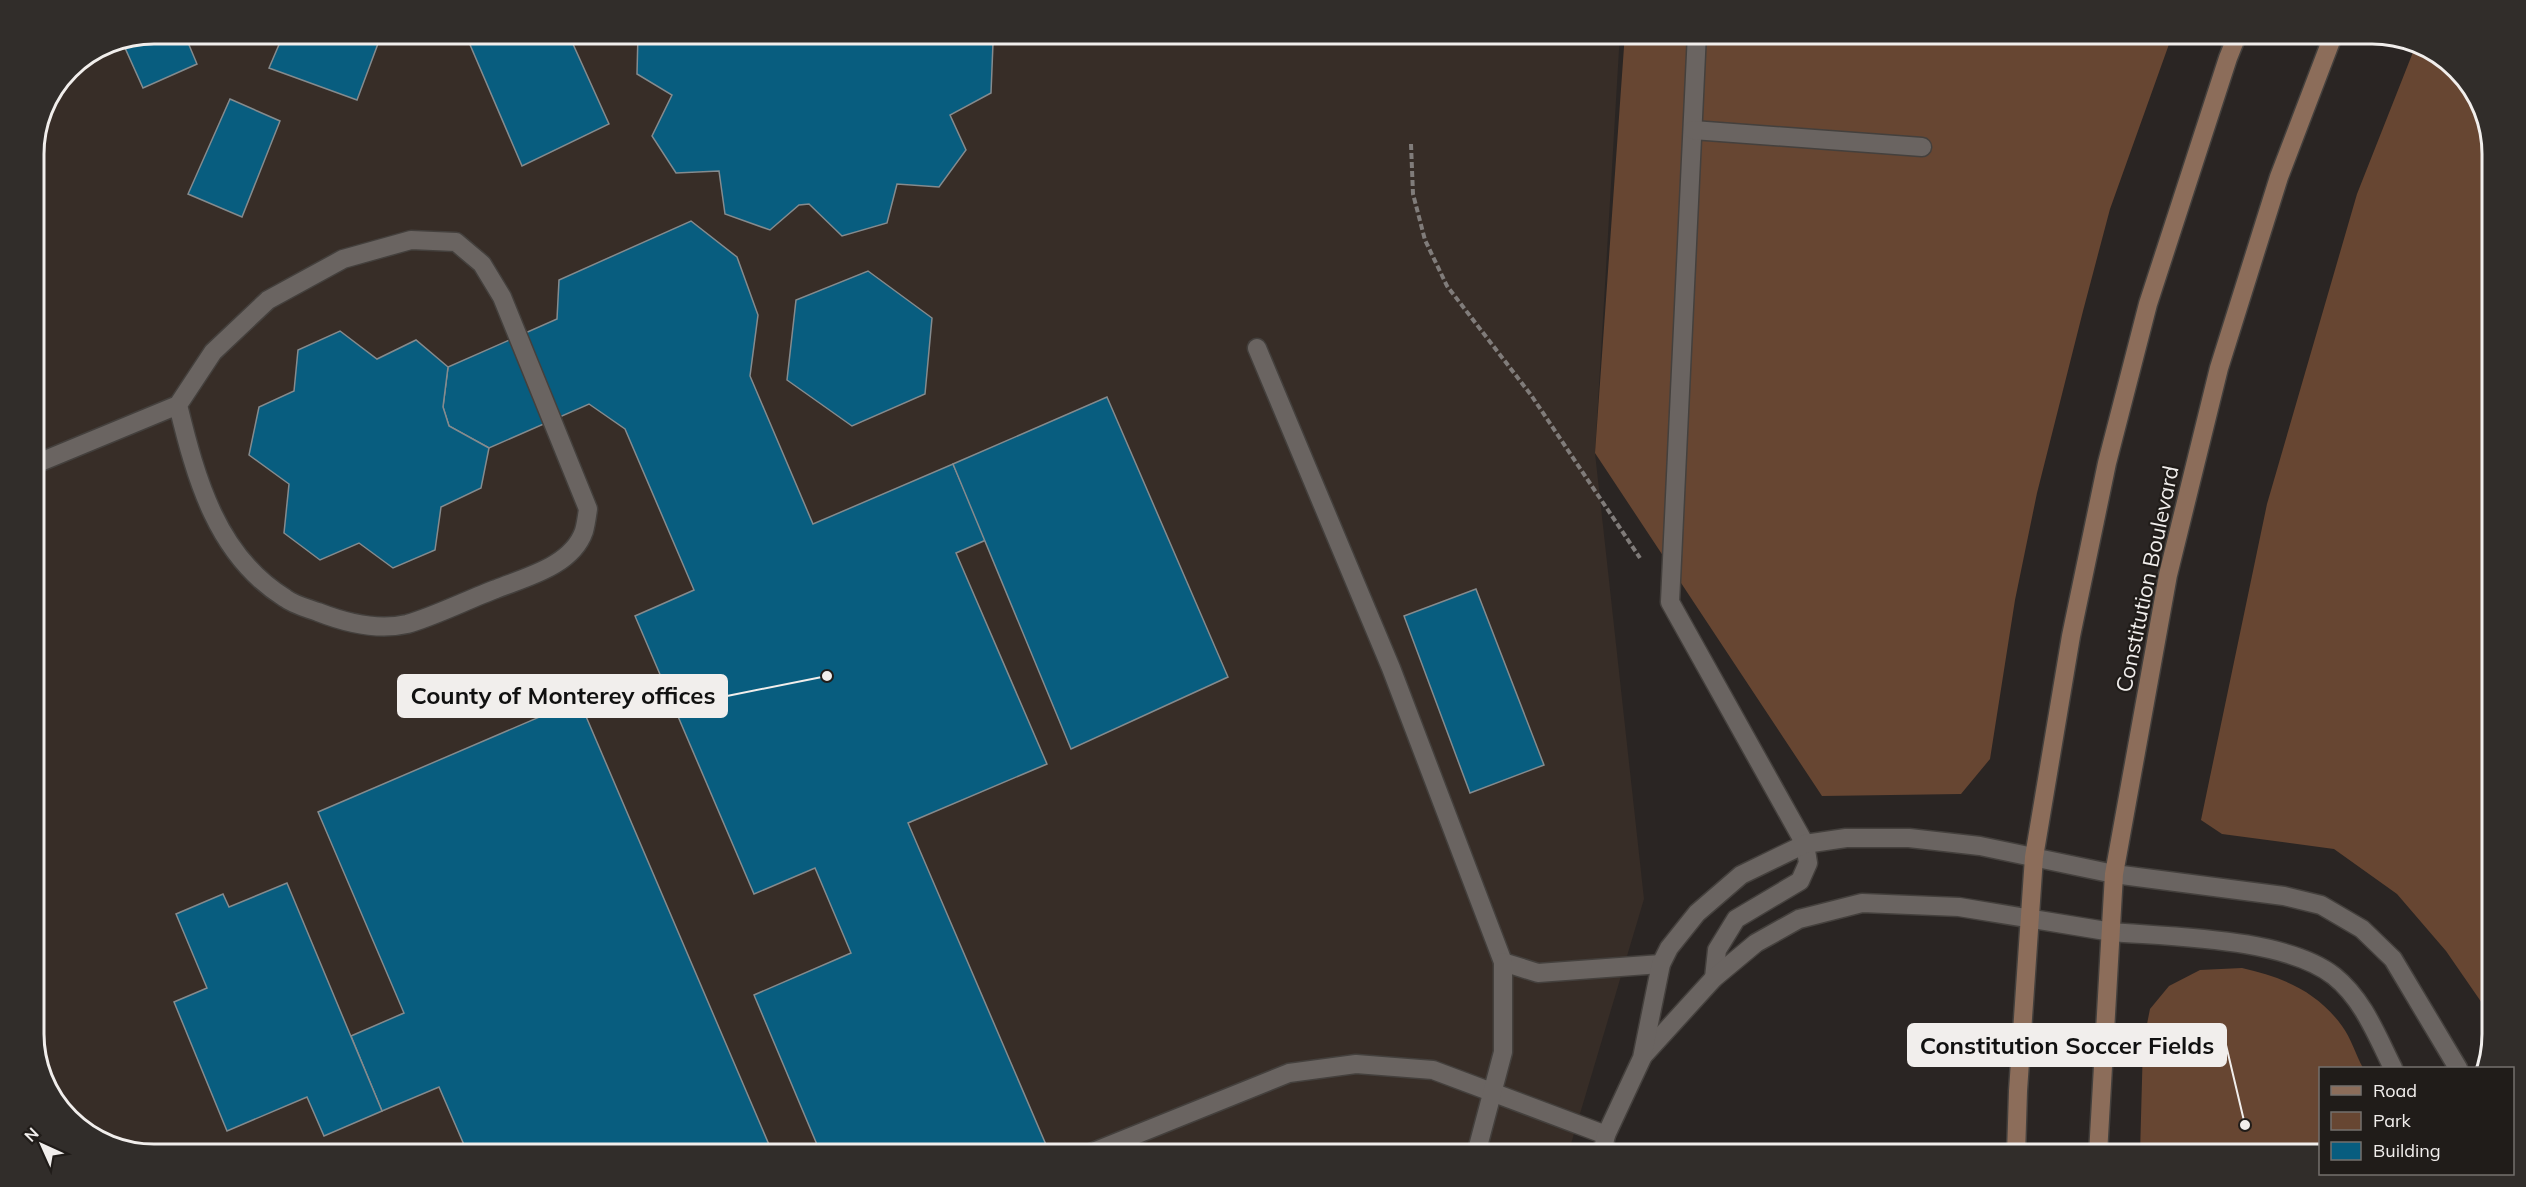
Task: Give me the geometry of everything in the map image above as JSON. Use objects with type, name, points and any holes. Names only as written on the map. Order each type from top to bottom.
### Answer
[{"type":"main road","points":[[2017,1144],[2028,919],[2034,857],[2071,636],[2107,463],[2148,304],[2234,44]]},
{"type":"main road","name":"Constitution Boulevard","points":[[2099,1144],[2114,874],[2168,575],[2219,368],[2279,177],[2330,44]]},
{"type":"street","points":[[1697,44],[1670,602],[1805,844],[1808,863],[1800,880],[1736,919],[1717,951],[1714,978]]},
{"type":"street","points":[[1693,130],[1922,147]]},
{"type":"street","points":[[44,460],[178,405],[213,352],[268,300],[343,259],[411,240],[456,242],[482,264],[502,297],[588,509],[584,533],[568,554],[546,569],[406,624],[368,627],[331,617],[286,599],[250,572],[225,539],[201,488],[178,405]]},
{"type":"street","points":[[1257,348],[1391,668],[1503,962],[1503,1052],[1479,1144]]},
{"type":"street","points":[[1604,1144],[1606,1135],[1642,1058],[1660,964],[1669,948],[1697,912],[1741,875],[1805,844],[1846,838],[1909,838],[1980,846],[2114,874],[2284,896],[2320,905],[2362,929],[2393,959],[2457,1067]]},
{"type":"street","points":[[1642,1058],[1714,978],[1756,943],[1799,919],[1862,903],[1959,907],[2112,932],[2259,946],[2305,960],[2334,976],[2362,1006],[2392,1067]]},
{"type":"street","points":[[1503,962],[1538,974],[1660,964]]},
{"type":"street","points":[[1113,1144],[1289,1073],[1356,1064],[1433,1070],[1606,1135]]},
{"type":"path","points":[[1411,144],[1413,194],[1425,240],[1447,286],[1531,395],[1670,602]]},
{"type":"shaded area","points":[[146,44],[1619,44],[1595,453],[1644,899],[1571,1144],[154,1144],[125,1140],[98,1129],[66,1100],[49,1069],[44,1041],[44,139],[49,118],[66,87],[92,62],[111,52]]},
{"type":"green space","points":[[1624,44],[2169,44],[2110,209],[2037,493],[2015,600],[1990,759],[1961,794],[1822,796],[1595,453]]},
{"type":"green space","points":[[2413,51],[2428,58],[2450,76],[2468,99],[2477,118],[2482,146],[2482,1003],[2446,951],[2397,894],[2334,849],[2222,834],[2201,820],[2267,504],[2357,194]]},
{"type":"green space","points":[[2242,968],[2285,981],[2321,1003],[2345,1031],[2363,1067],[2319,1067],[2319,1144],[2140,1144],[2143,1044],[2150,1009],[2169,986],[2200,970]]},
{"type":"building","points":[[146,44],[189,44],[197,64],[143,88],[125,47]]},
{"type":"building","points":[[279,44],[378,44],[357,100],[269,68]]},
{"type":"building","points":[[470,44],[573,44],[609,124],[522,166]]},
{"type":"building","points":[[638,44],[993,44],[991,93],[950,115],[966,150],[939,187],[897,184],[887,223],[842,236],[809,204],[799,205],[770,230],[725,214],[719,171],[676,173],[652,136],[672,95],[637,74]]},
{"type":"building","points":[[230,99],[280,121],[242,217],[188,194]]},
{"type":"building","points":[[691,221],[737,257],[758,315],[750,376],[813,524],[953,464],[986,540],[956,553],[1047,764],[908,823],[1046,1144],[817,1144],[754,995],[851,953],[815,868],[754,894],[635,616],[694,590],[625,429],[589,404],[489,448],[449,426],[443,407],[448,367],[557,319],[559,280]]},
{"type":"building","points":[[868,271],[932,318],[925,394],[852,426],[787,380],[796,300]]},
{"type":"building","points":[[340,331],[377,359],[416,340],[448,367],[443,407],[449,426],[489,448],[481,488],[441,507],[435,550],[393,568],[359,543],[320,560],[284,533],[289,484],[249,455],[259,407],[294,391],[298,350]]},
{"type":"building","points":[[1107,397],[1228,677],[1071,749],[953,464]]},
{"type":"building","points":[[1476,589],[1544,765],[1470,793],[1404,616]]},
{"type":"building","points":[[579,700],[769,1144],[464,1144],[439,1087],[382,1111],[351,1036],[404,1013],[318,812]]},
{"type":"building","points":[[287,883],[382,1111],[324,1136],[307,1097],[227,1131],[174,1002],[207,988],[176,914],[223,894],[229,907]]},
{"type":"place","name":"County of Monterey offices","points":[[827,676]]},
{"type":"place","name":"Constitution Soccer Fields","points":[[2245,1125]]}]
